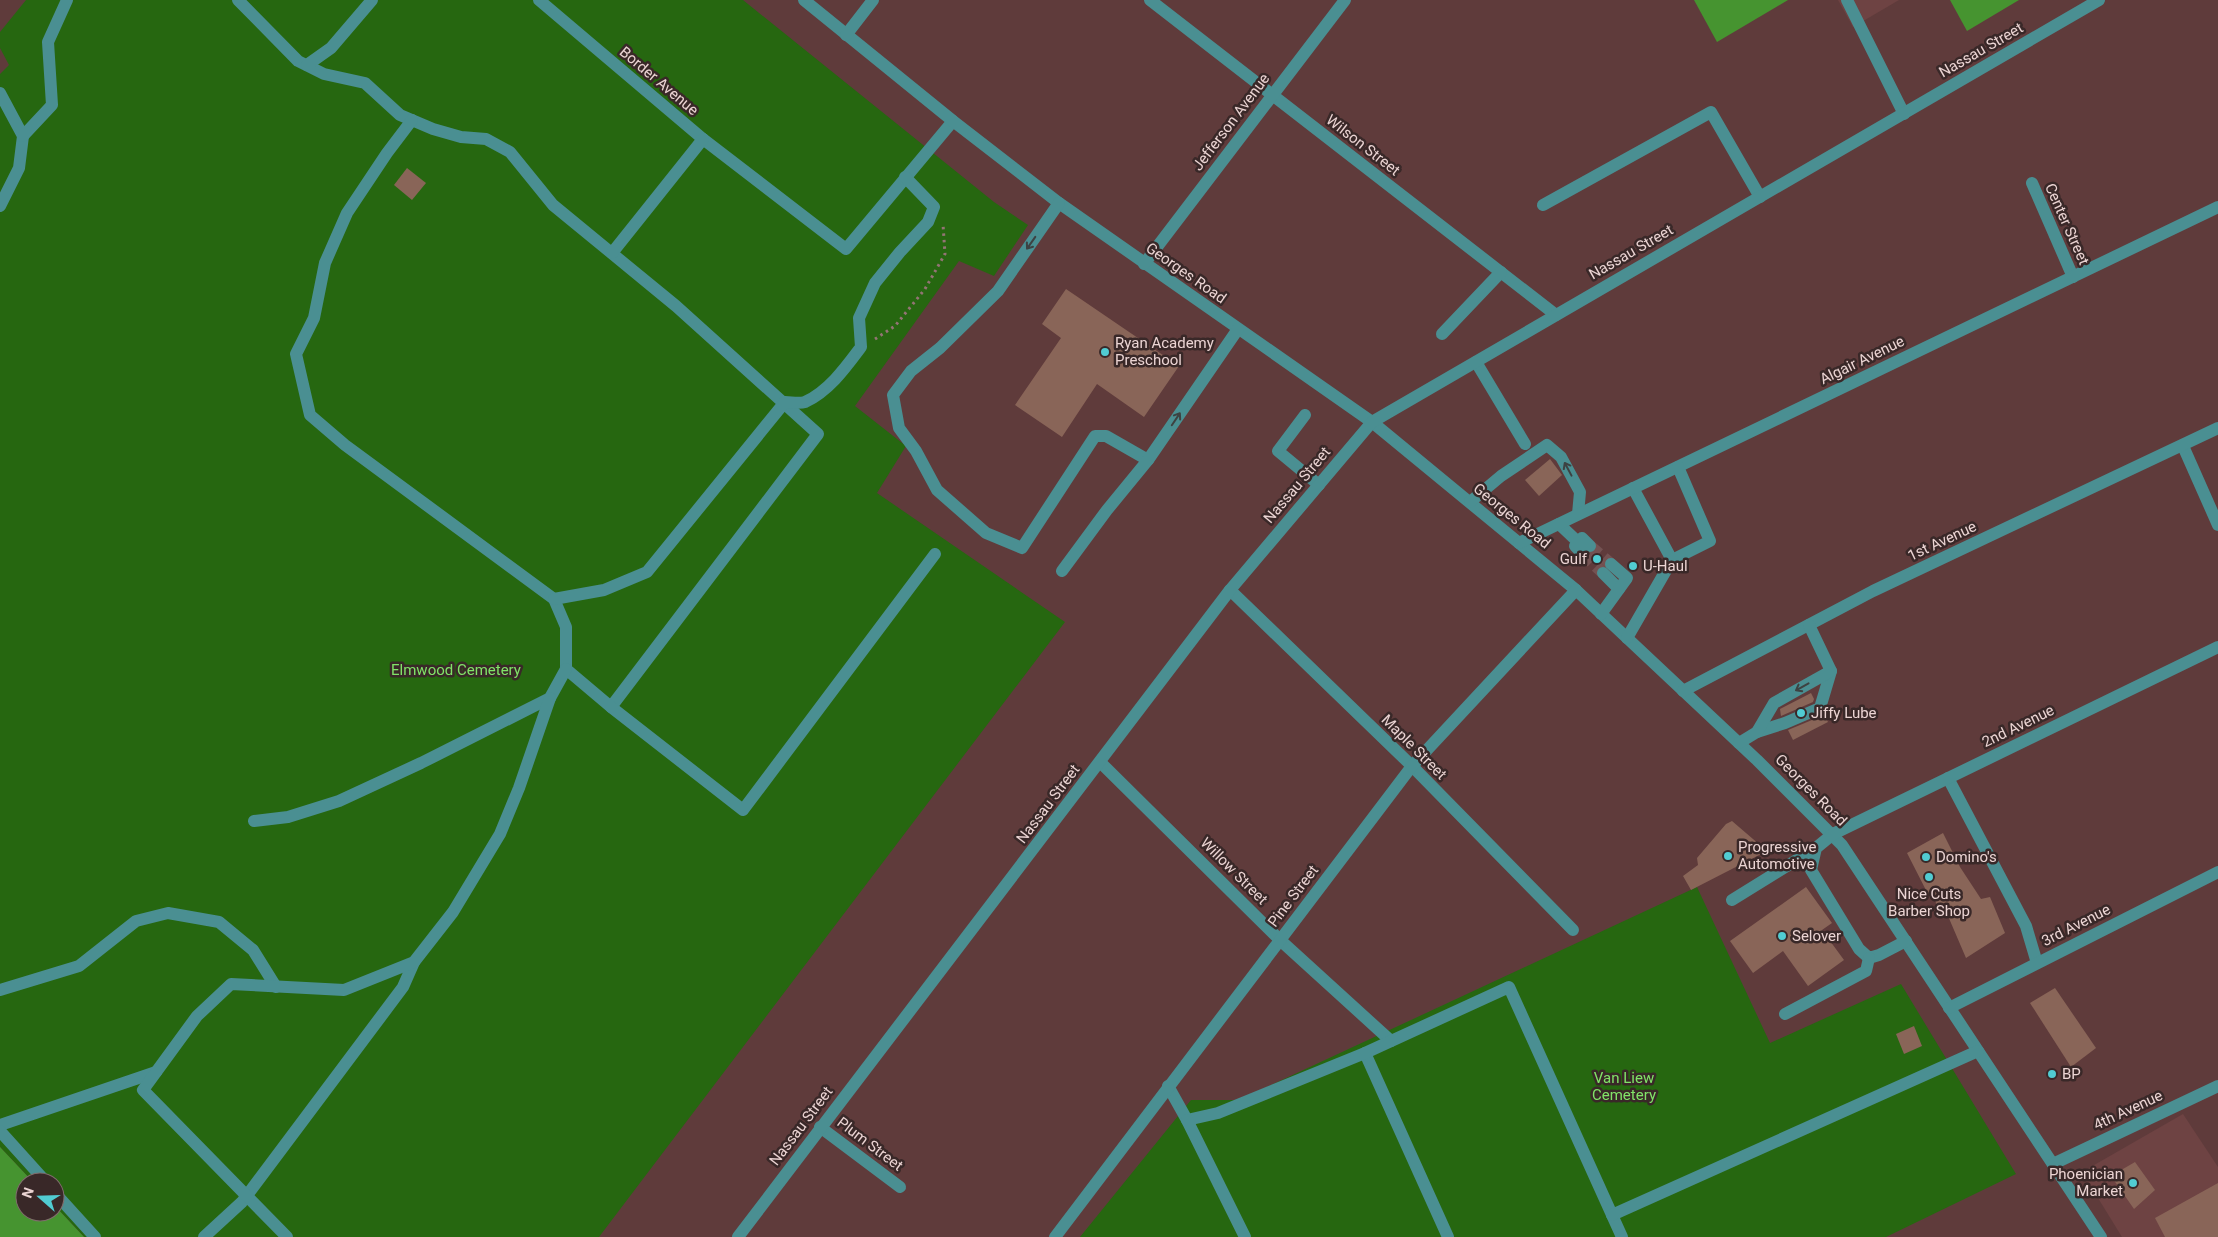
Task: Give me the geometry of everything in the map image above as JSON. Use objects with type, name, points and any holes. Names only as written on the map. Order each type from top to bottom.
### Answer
[{"type":"street","points":[[23,136],[52,105],[48,42],[67,0]]},
{"type":"street","points":[[238,0],[298,61],[324,74],[347,77],[365,83],[400,115],[433,129],[461,137],[486,138],[510,152],[553,205],[676,306],[785,402],[818,434],[611,707]]},
{"type":"street","points":[[307,65],[331,48],[372,0]]},
{"type":"street","name":"Border Avenue","points":[[540,0],[703,139],[759,184],[846,249],[905,177]]},
{"type":"street","name":"Georges Road","points":[[804,0],[953,121],[1059,202],[1144,264],[1372,422],[1576,590],[1739,743],[1842,845],[2101,1237]]},
{"type":"street","points":[[846,36],[873,0]]},
{"type":"street","name":"Wilson Street","points":[[1150,0],[1556,315]]},
{"type":"street","name":"Jefferson Avenue","points":[[1144,264],[1345,0]]},
{"type":"street","name":"Nassau Street","points":[[738,1237],[1230,590],[1372,422],[2099,0]]},
{"type":"street","points":[[1852,2],[1904,114]]},
{"type":"street","points":[[0,93],[23,136],[19,168],[0,206]]},
{"type":"street","points":[[1543,205],[1711,112],[1760,197]]},
{"type":"street","points":[[204,1237],[246,1196],[403,987],[414,962],[453,912],[500,834],[520,788],[550,698],[566,669],[566,627],[554,598],[345,445],[310,415],[296,354],[314,318],[325,263],[347,213],[412,120]]},
{"type":"street","points":[[785,402],[803,403],[830,385],[862,347],[859,318],[875,283],[928,222],[934,207],[905,177],[953,121]]},
{"type":"street","points":[[612,253],[703,139]]},
{"type":"street","name":"Center Street","points":[[2032,183],[2073,277]]},
{"type":"street","points":[[1059,202],[998,291],[940,348],[911,371],[893,395],[899,428],[916,451],[937,490],[986,533],[1022,548],[1095,436],[1106,436],[1148,460]]},
{"type":"street","name":"Algair Avenue","points":[[1519,543],[2218,206]]},
{"type":"street","points":[[1442,334],[1501,272]]},
{"type":"street","points":[[1062,571],[1107,510],[1148,460],[1238,329]]},
{"type":"street","points":[[1476,362],[1524,444]]},
{"type":"street","points":[[554,598],[604,590],[647,572],[785,402]]},
{"type":"street","points":[[1305,415],[1278,451],[1319,485]]},
{"type":"street","name":"1st Avenue","points":[[1683,691],[1873,591],[2218,428]]},
{"type":"street","points":[[1470,502],[1502,476],[1547,446],[1561,457],[1580,492],[1578,514]]},
{"type":"street","points":[[2183,446],[2218,525]]},
{"type":"street","points":[[1627,638],[1672,560],[1710,541],[1678,467]]},
{"type":"street","points":[[1633,488],[1672,560]]},
{"type":"street","points":[[1559,524],[1584,547]]},
{"type":"street","points":[[566,669],[611,707],[743,810],[934,554]]},
{"type":"street","points":[[1601,614],[1627,578],[1607,569]]},
{"type":"street","name":"Maple Street","points":[[1230,590],[1412,766],[1573,930]]},
{"type":"street","name":"Pine Street","points":[[1055,1237],[1412,766],[1576,590]]},
{"type":"street","points":[[1739,743],[1816,702],[1830,671],[1809,625]]},
{"type":"street","name":"2nd Avenue","points":[[1732,900],[1816,848],[1833,834],[2218,647]]},
{"type":"street","points":[[1757,732],[1774,703],[1830,671]]},
{"type":"street","points":[[254,821],[288,817],[339,801],[550,698]]},
{"type":"street","name":"Willow Street","points":[[1100,762],[1280,940],[1391,1041]]},
{"type":"street","points":[[1948,778],[2026,926],[2037,964]]},
{"type":"street","points":[[1816,848],[1811,870],[1859,949],[1869,958]]},
{"type":"street","name":"3rd Avenue","points":[[1950,1008],[2218,872]]},
{"type":"street","points":[[0,990],[79,966],[136,921],[168,913],[219,922],[253,950],[276,987]]},
{"type":"street","points":[[1869,958],[1879,956],[1906,941]]},
{"type":"street","points":[[1785,1014],[1866,971],[1869,958]]},
{"type":"street","points":[[287,1237],[143,1090],[197,1016],[231,984],[344,990],[414,962]]},
{"type":"street","points":[[1187,1120],[1218,1113],[1365,1053],[1509,987],[1622,1237]]},
{"type":"street","points":[[1612,1215],[1978,1051]]},
{"type":"street","points":[[1365,1053],[1448,1237]]},
{"type":"street","points":[[0,1125],[156,1072]]},
{"type":"street","points":[[1168,1086],[1245,1237]]},
{"type":"street","name":"4th Avenue","points":[[2053,1164],[2218,1086]]},
{"type":"street","name":"Plum Street","points":[[820,1127],[900,1187]]},
{"type":"street","points":[[0,1131],[37,1172]]},
{"type":"street","points":[[65,1204],[94,1237]]},
{"type":"path","points":[[862,347],[895,326],[925,289],[945,254],[944,225],[934,207]]},
{"type":"shaded area","points":[[1838,0],[1899,0],[1853,27]]},
{"type":"shaded area","points":[[2183,1114],[2218,1167],[2218,1237],[2122,1237],[2082,1172]]},
{"type":"green space","name":"Elmwood Cemetery","points":[[26,0],[743,0],[994,202],[1028,225],[994,276],[959,261],[855,406],[906,446],[877,493],[1065,622],[599,1237],[84,1237],[65,1217],[65,1172],[24,1172],[0,1147],[0,74],[9,65],[0,48],[0,32]]},
{"type":"green space","points":[[1694,0],[1788,0],[1717,42]]},
{"type":"green space","points":[[1950,0],[2019,0],[1967,31]]},
{"type":"green space","name":"Van Liew Cemetery","points":[[1697,887],[1770,1043],[1901,984],[2016,1174],[1886,1237],[1080,1237],[1191,1100],[1239,1100]]},
{"type":"green space","points":[[0,1147],[24,1172],[15,1172],[15,1222],[65,1222],[65,1217],[84,1237],[0,1237]]},
{"type":"building","points":[[407,168],[426,183],[412,200],[394,185]]},
{"type":"building","name":"Ryan Academy Preschool","points":[[1066,289],[1179,366],[1144,417],[1097,384],[1062,437],[1015,405],[1061,338],[1042,324]]},
{"type":"building","points":[[1550,459],[1562,475],[1539,496],[1525,480]]},
{"type":"building","points":[[1811,693],[1814,699],[1813,702],[1781,716],[1780,709]]},
{"type":"building","points":[[1824,715],[1828,722],[1793,740],[1788,730]]},
{"type":"building","name":"Progressive Automotive","points":[[1732,821],[1767,851],[1691,890],[1683,876],[1698,865],[1697,858],[1726,824]]},
{"type":"building","points":[[1943,833],[1960,867],[1981,899],[1990,897],[2005,933],[1966,958],[1945,909],[1939,912],[1934,897],[1930,898],[1907,853]]},
{"type":"building","name":"Selover","points":[[1806,887],[1832,923],[1822,930],[1844,960],[1808,986],[1783,951],[1753,973],[1730,941]]},
{"type":"building","points":[[2055,988],[2096,1048],[2071,1067],[2030,1003]]},
{"type":"building","points":[[1914,1026],[1922,1046],[1904,1054],[1896,1034]]},
{"type":"building","name":"Phoenician Market","points":[[2135,1162],[2155,1190],[2134,1209],[2111,1176]]},
{"type":"building","points":[[2218,1183],[2218,1237],[2165,1237],[2155,1218]]},
{"type":"tunnel","points":[[1590,546],[1611,564]]},
{"type":"tunnel","points":[[1583,554],[1603,573]]},
{"type":"place","name":"Ryan Academy Preschool","points":[[1105,352]]},
{"type":"place","name":"Gulf","points":[[1597,559]]},
{"type":"place","name":"U-Haul","points":[[1633,566]]},
{"type":"place","name":"Jiffy Lube","points":[[1801,713]]},
{"type":"place","name":"Progressive Automotive","points":[[1728,856]]},
{"type":"place","name":"Domino's","points":[[1926,857]]},
{"type":"place","name":"Nice Cuts Barber Shop","points":[[1929,877]]},
{"type":"place","name":"Selover","points":[[1782,936]]},
{"type":"place","name":"BP","points":[[2052,1074]]},
{"type":"place","name":"Phoenician Market","points":[[2133,1183]]}]
